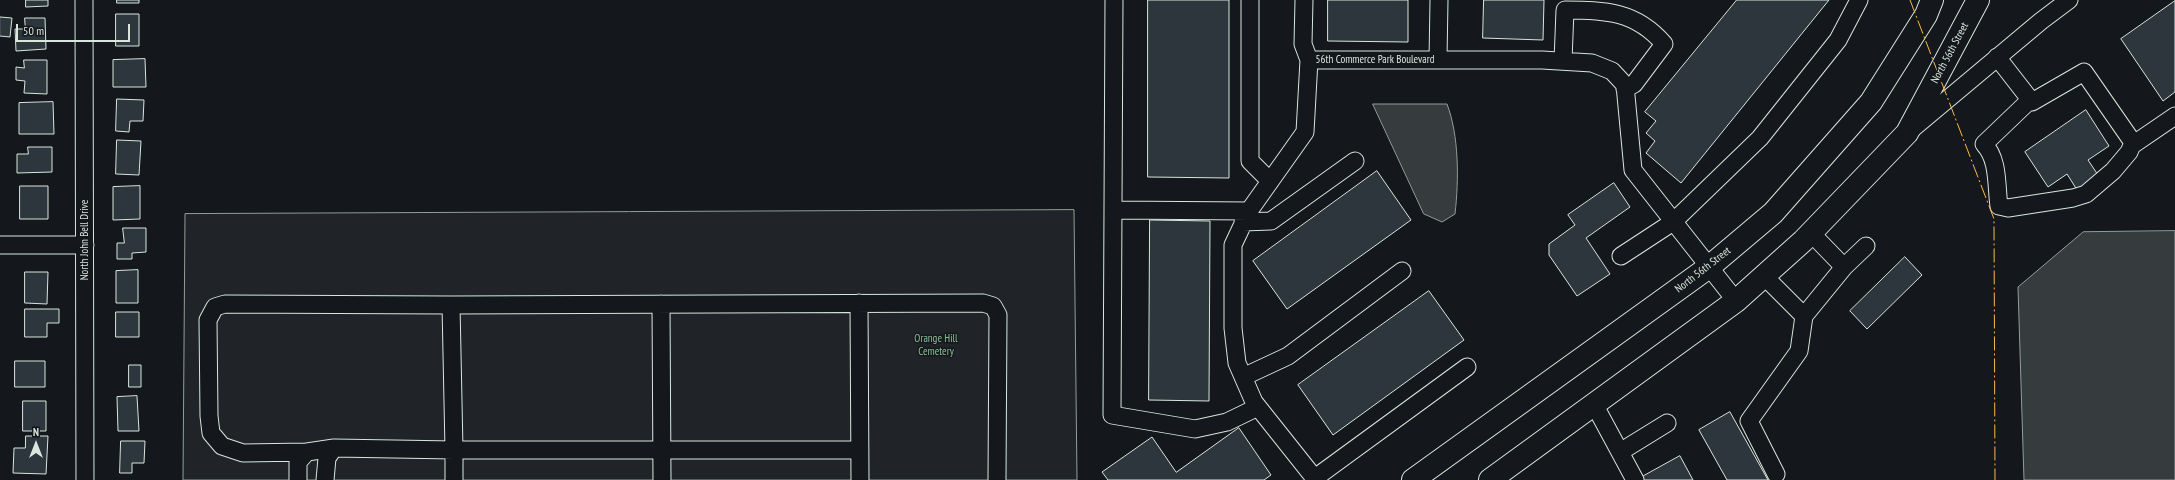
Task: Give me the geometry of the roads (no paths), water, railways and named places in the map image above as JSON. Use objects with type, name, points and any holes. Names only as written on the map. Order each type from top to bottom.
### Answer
[{"type":"main road","name":"North 56th Street","points":[[1413,480],[1709,267],[1773,213],[1871,102],[1926,15],[1932,0]]},
{"type":"main road","name":"North 56th Street","points":[[1490,480],[1736,301],[1811,233],[1907,133],[1978,0]]},
{"type":"street","name":"North John Bell Drive","points":[[84,0],[85,480]]},
{"type":"street","points":[[1114,0],[1112,416],[1195,429],[1227,422],[1258,407]]},
{"type":"street","points":[[1250,0],[1250,161],[1270,182]]},
{"type":"street","points":[[1304,0],[1303,44],[1309,60]]},
{"type":"street","points":[[1438,60],[1439,0]]},
{"type":"street","points":[[1621,256],[1673,222],[1760,138],[1838,40],[1859,0]]},
{"type":"street","points":[[1907,133],[1997,57],[2069,0]]},
{"type":"street","points":[[1563,61],[1565,10],[1601,10],[1625,16],[1653,32],[1664,44],[1634,84],[1625,89]]},
{"type":"street","points":[[1997,57],[2032,102],[2084,72],[2133,143]]},
{"type":"street","name":"56th Commerce Park Boulevard","points":[[1311,478],[1258,407],[1237,363],[1233,328],[1233,245],[1246,216],[1305,132],[1309,60],[1563,61],[1592,63],[1612,71],[1625,84],[1632,170],[1736,301]]},
{"type":"street","points":[[2030,100],[1984,144],[1994,160],[1995,184],[1999,206],[2008,208],[2073,198],[2086,194],[2113,171],[2129,152],[2133,143],[2175,116]]},
{"type":"street","points":[[1114,210],[1246,216],[1271,220],[1355,161]]},
{"type":"street","points":[[1811,233],[1844,267]]},
{"type":"street","points":[[0,246],[85,245]]},
{"type":"street","points":[[1776,474],[1749,421],[1799,352],[1804,316],[1844,267],[1866,246]]},
{"type":"street","points":[[1243,377],[1288,356],[1402,271]]},
{"type":"street","points":[[1764,276],[1804,316]]},
{"type":"street","points":[[859,303],[860,480]]},
{"type":"street","points":[[860,450],[454,450],[334,448],[307,452],[243,453],[222,446],[210,433],[208,416],[208,320],[215,307],[225,304],[451,305],[983,303],[993,306],[998,315],[998,480]]},
{"type":"street","points":[[661,304],[662,480]]},
{"type":"street","points":[[451,305],[454,480]]},
{"type":"street","points":[[1311,478],[1467,367]]},
{"type":"street","points":[[1594,404],[1634,480]]},
{"type":"street","points":[[1620,452],[1666,422]]},
{"type":"street","points":[[325,480],[328,458],[334,448]]},
{"type":"street","points":[[298,480],[298,462],[307,452]]},
{"type":"park label","name":"Orange Hill Cemetery","points":[[936,345]]}]
